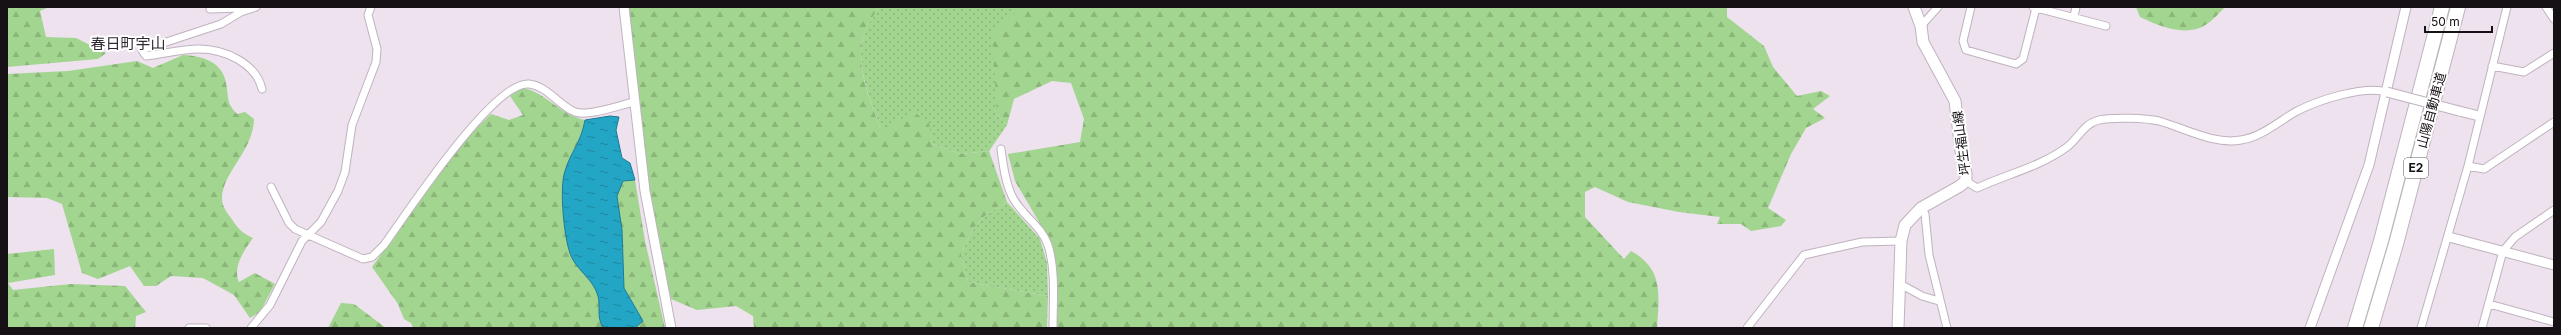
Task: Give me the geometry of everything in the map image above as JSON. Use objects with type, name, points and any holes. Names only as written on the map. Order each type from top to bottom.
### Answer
[{"type":"highway","name":"山陽自動車道","points":[[2355,328],[2381,241],[2442,7]]},
{"type":"highway","name":"山陽自動車道","points":[[2371,328],[2396,244],[2458,7]]},
{"type":"main road","name":"坪生福山線","points":[[1898,328],[1901,241],[1905,225],[1921,208],[1954,191],[1966,181],[1955,101],[1930,59],[1923,42],[1921,26],[1914,7]]},
{"type":"street","points":[[256,7],[241,12],[221,24],[142,50],[146,56],[199,49],[229,57],[250,67],[259,78],[262,89]]},
{"type":"street","points":[[251,328],[270,305],[302,241],[321,222],[338,191],[345,172],[352,125],[376,62],[377,49],[368,15],[371,7]]},
{"type":"street","points":[[624,7],[645,191],[671,328]]},
{"type":"street","points":[[1921,26],[1938,7]]},
{"type":"street","points":[[1972,7],[1963,41],[1966,50],[2016,64],[2022,59],[2034,7],[2074,16],[2106,26]]},
{"type":"street","points":[[2074,16],[2076,7]]},
{"type":"street","points":[[2310,328],[2369,165],[2406,7]]},
{"type":"street","points":[[2421,328],[2449,237],[2507,7]]},
{"type":"street","points":[[2546,7],[2554,19]]},
{"type":"street","points":[[210,9],[240,8],[241,12]]},
{"type":"street","points":[[2492,66],[2524,72],[2554,52]]},
{"type":"street","points":[[271,187],[289,223],[295,229],[363,258],[372,257],[384,245],[458,142],[478,119],[518,87],[528,83],[539,86],[575,112],[584,114],[634,102]]},
{"type":"street","points":[[1966,181],[1977,188],[2042,163],[2069,146],[2090,124],[2100,120],[2159,121],[2177,129],[2226,140],[2242,140],[2266,130],[2297,111],[2323,100],[2376,89],[2479,116]]},
{"type":"street","points":[[2468,166],[2484,169],[2554,122]]},
{"type":"street","points":[[1001,148],[1004,169],[1013,197],[1040,229],[1048,245],[1052,267],[1053,328]]},
{"type":"street","points":[[1921,208],[1925,214],[1929,255],[1946,328]]},
{"type":"street","points":[[2482,328],[2503,251],[2515,237],[2554,210]]},
{"type":"street","points":[[2449,237],[2554,265]]},
{"type":"street","points":[[1747,328],[1804,254],[1862,242],[1901,241]]},
{"type":"street","points":[[1900,284],[1922,296],[1939,301]]},
{"type":"street","points":[[2489,304],[2554,322]]},
{"type":"street","points":[[189,328],[206,328]]},
{"type":"green space","points":[[7,7],[49,7],[40,11],[46,37],[76,38],[106,53],[98,59],[7,67]]},
{"type":"green space","points":[[627,7],[879,7],[865,31],[861,56],[864,81],[881,130],[914,112],[929,123],[932,144],[960,154],[989,151],[1007,202],[978,223],[961,254],[968,282],[1048,296],[1047,328],[754,328],[753,316],[736,306],[697,310],[671,299],[648,190]]},
{"type":"green space","points":[[879,7],[1013,7],[1016,13],[997,114],[1007,125],[989,151],[960,154],[932,144],[928,123],[881,130],[868,94],[861,56],[865,31]]},
{"type":"green space","points":[[1013,7],[1727,7],[1727,17],[1764,46],[1773,67],[1797,96],[1821,91],[1830,96],[1813,109],[1825,118],[1806,128],[1791,154],[1768,208],[1786,220],[1781,226],[1751,231],[1741,224],[1717,224],[1720,217],[1679,212],[1628,202],[1595,187],[1585,192],[1585,217],[1624,259],[1631,251],[1642,258],[1654,275],[1658,294],[1657,328],[1057,328],[1056,267],[1052,244],[1015,181],[1008,154],[1080,142],[1084,119],[1071,83],[1052,81],[1014,99],[1007,125],[997,114],[992,33],[1015,13]]},
{"type":"green space","points":[[2136,7],[2225,7],[2207,24],[2191,30],[2182,30],[2164,27],[2140,17]]},
{"type":"green space","points":[[183,55],[204,58],[216,65],[224,76],[228,100],[233,110],[237,114],[245,112],[254,119],[249,142],[227,180],[223,189],[222,199],[225,209],[236,225],[240,230],[253,238],[240,258],[238,264],[237,276],[239,282],[255,273],[275,284],[260,312],[250,318],[234,295],[203,278],[171,276],[156,286],[144,286],[130,266],[98,279],[82,273],[62,204],[47,198],[7,197],[7,74],[68,71],[137,61],[153,68]]},
{"type":"green space","points":[[522,88],[538,94],[568,114],[585,120],[581,135],[570,158],[563,179],[563,215],[569,251],[575,263],[596,290],[599,300],[599,315],[603,328],[413,328],[411,323],[404,319],[398,304],[372,267],[462,142],[491,114],[509,120],[523,115],[510,96]]},
{"type":"green space","points":[[635,180],[645,241],[665,328],[635,328],[643,321],[624,288],[622,230],[617,196],[623,181]]},
{"type":"green space","points":[[1007,202],[1040,239],[1047,263],[1048,296],[968,282],[961,254],[978,223]]},
{"type":"green space","points":[[54,249],[55,275],[8,283],[13,290],[71,284],[125,286],[146,312],[136,316],[135,328],[7,328],[7,254]]},
{"type":"green space","points":[[341,303],[354,304],[386,328],[328,328]]},
{"type":"water","points":[[610,116],[619,117],[616,130],[622,158],[630,163],[635,180],[623,181],[617,196],[622,230],[624,288],[643,321],[635,328],[603,328],[599,315],[599,300],[596,290],[575,263],[569,251],[563,215],[563,179],[567,164],[581,135],[585,120]]},
{"type":"district","name":"春日町宇山","points":[[128,44]]}]
